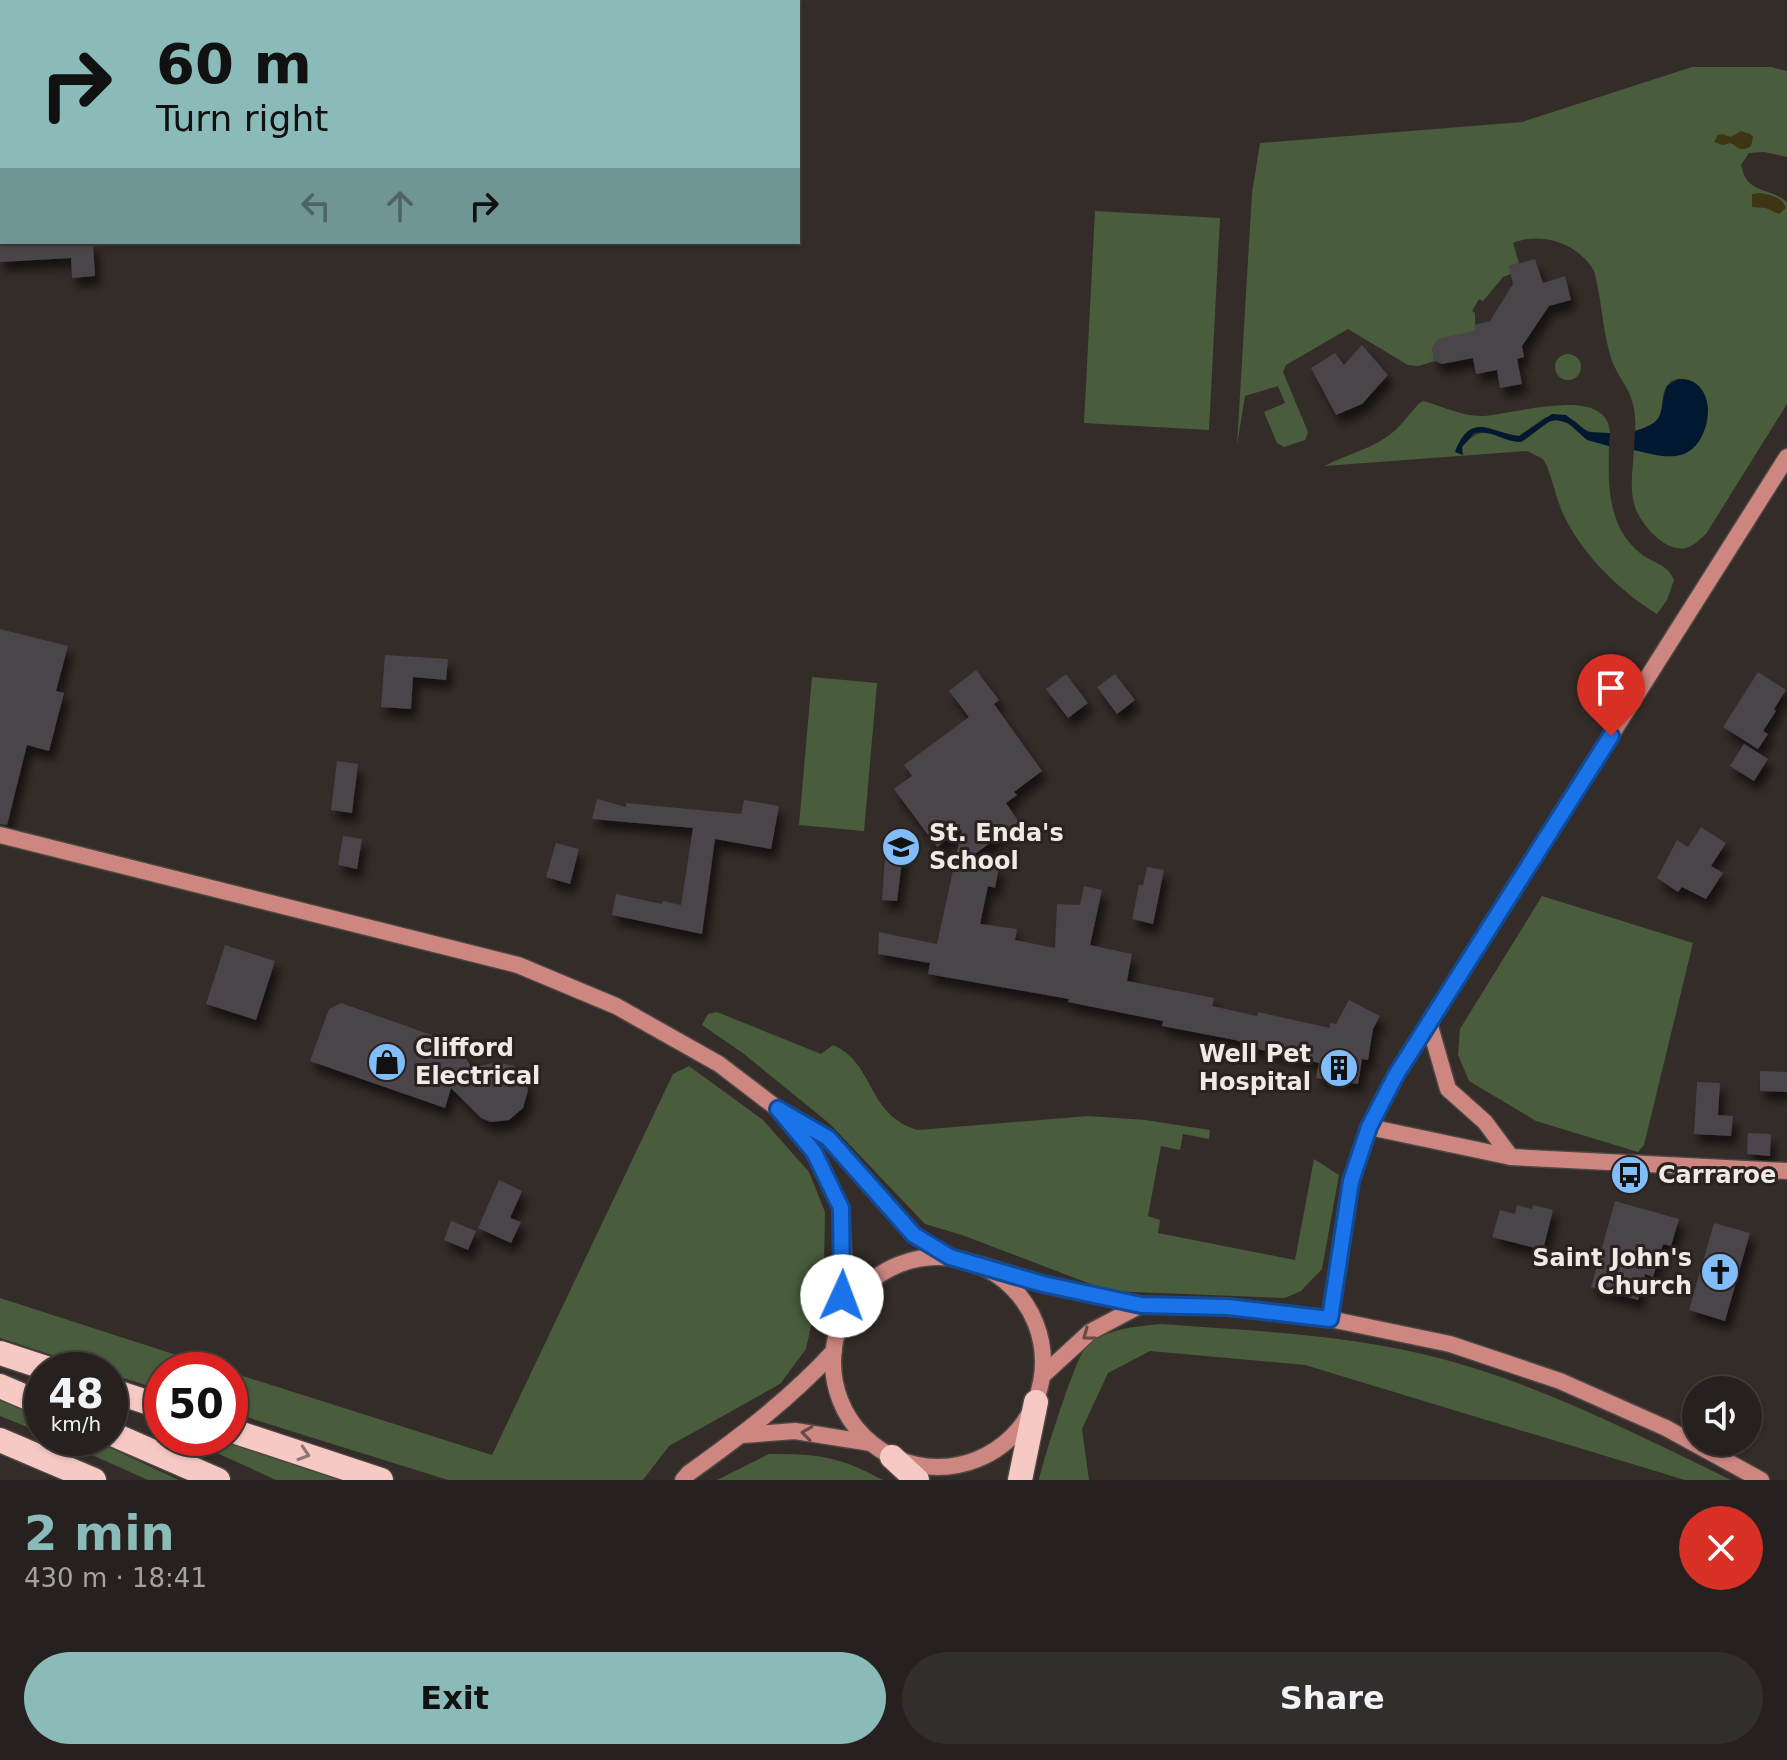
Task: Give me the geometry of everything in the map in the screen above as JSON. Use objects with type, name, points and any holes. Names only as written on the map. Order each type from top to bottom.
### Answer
[{"type":"highway","points":[[0,1353],[24,1361]]},
{"type":"highway","points":[[0,1386],[24,1396]]},
{"type":"highway","points":[[1020,1480],[1036,1402]]},
{"type":"highway","points":[[248,1436],[381,1480]]},
{"type":"highway","points":[[0,1440],[94,1480]]},
{"type":"highway","points":[[128,1441],[218,1480]]},
{"type":"highway","points":[[882,1450],[917,1480]]},
{"type":"main road","points":[[1330,1319],[1351,1181],[1369,1127],[1396,1075],[1787,457]]},
{"type":"main road","points":[[0,835],[518,965],[616,1006],[719,1064],[778,1109],[828,1138],[914,1235],[950,1257]]},
{"type":"main road","points":[[1429,1023],[1448,1089],[1485,1122],[1511,1157]]},
{"type":"main road","points":[[778,1109],[814,1152],[841,1208],[844,1267],[840,1324],[834,1351],[834,1378],[842,1404],[854,1426],[882,1450]]},
{"type":"main road","points":[[1369,1127],[1511,1157],[1787,1171]]},
{"type":"main road","points":[[840,1324],[853,1301],[872,1281],[894,1266],[922,1258],[950,1257],[1043,1284],[1141,1305],[1228,1307],[1330,1319],[1450,1344],[1560,1381],[1666,1428],[1761,1480]]},
{"type":"main road","points":[[743,1435],[795,1431],[882,1450],[919,1466],[934,1467],[976,1461],[1001,1447],[1021,1427],[1036,1402],[1042,1376],[1043,1349],[1036,1323],[1022,1298],[1002,1278],[978,1264]]},
{"type":"main road","points":[[1042,1376],[1090,1332],[1141,1305]]},
{"type":"main road","points":[[683,1480],[743,1435],[810,1378],[834,1351]]},
{"type":"green space","points":[[1692,67],[1771,67],[1787,71],[1787,157],[1764,152],[1749,153],[1741,165],[1753,186],[1787,202],[1787,404],[1706,534],[1697,542],[1678,548],[1655,536],[1635,507],[1632,478],[1634,450],[1657,455],[1708,410],[1705,395],[1692,381],[1671,381],[1656,421],[1635,431],[1630,395],[1608,347],[1594,271],[1569,247],[1547,239],[1513,243],[1519,263],[1509,266],[1511,274],[1503,277],[1483,301],[1479,299],[1472,311],[1475,313],[1475,331],[1437,340],[1432,349],[1435,361],[1418,366],[1408,365],[1348,329],[1286,365],[1283,372],[1308,432],[1305,440],[1284,447],[1277,443],[1264,412],[1285,403],[1278,386],[1245,396],[1237,445],[1252,193],[1260,143],[1522,122]]},
{"type":"green space","points":[[1095,211],[1220,218],[1209,430],[1084,423]]},
{"type":"green space","points":[[1568,354],[1577,358],[1581,367],[1577,376],[1568,380],[1559,376],[1555,367],[1559,358]]},
{"type":"green space","points":[[1423,401],[1476,416],[1577,405],[1593,409],[1605,418],[1610,433],[1594,433],[1583,429],[1575,421],[1546,417],[1519,436],[1473,429],[1456,448],[1462,451],[1470,439],[1483,433],[1521,442],[1545,424],[1556,420],[1609,446],[1612,504],[1621,530],[1640,553],[1664,567],[1674,580],[1667,600],[1657,614],[1618,585],[1594,561],[1563,514],[1543,459],[1527,451],[1325,466],[1388,436]]},
{"type":"green space","points":[[812,677],[877,683],[864,831],[799,825]]},
{"type":"green space","points":[[1542,896],[1693,943],[1644,1145],[1638,1152],[1536,1121],[1469,1081],[1458,1055],[1460,1029]]},
{"type":"green space","points":[[717,1012],[821,1054],[833,1045],[847,1053],[889,1113],[901,1123],[918,1130],[1088,1116],[1145,1120],[1210,1130],[1209,1139],[1183,1134],[1180,1150],[1161,1146],[1148,1216],[1160,1220],[1158,1233],[1295,1260],[1314,1159],[1339,1175],[1322,1269],[1301,1291],[1285,1298],[1109,1291],[925,1224],[830,1124],[744,1054],[702,1025],[708,1014]]},
{"type":"green space","points":[[689,1066],[763,1120],[809,1172],[825,1212],[824,1266],[806,1349],[780,1384],[669,1446],[643,1480],[448,1480],[248,1418],[248,1378],[492,1455],[673,1074]]},
{"type":"green space","points":[[0,1298],[167,1352],[144,1352],[144,1384],[128,1380],[128,1352],[43,1352],[0,1338]]},
{"type":"green space","points":[[1161,1324],[1335,1339],[1439,1358],[1552,1396],[1731,1480],[1685,1480],[1305,1365],[1150,1351],[1108,1373],[1082,1429],[1089,1480],[1039,1480],[1068,1388],[1086,1347],[1112,1332]]},
{"type":"green space","points":[[0,1399],[24,1409],[24,1426],[0,1416]]},
{"type":"green space","points":[[248,1448],[342,1480],[276,1480],[223,1456],[248,1456]]},
{"type":"green space","points":[[769,1454],[828,1458],[883,1480],[717,1480]]},
{"type":"green space","points":[[94,1456],[128,1456],[179,1480],[148,1480]]},
{"type":"sand","points":[[1741,131],[1753,137],[1751,146],[1742,149],[1730,143],[1723,145],[1714,142],[1718,135],[1731,137]]},
{"type":"sand","points":[[1760,193],[1779,199],[1786,208],[1779,214],[1766,208],[1752,207],[1752,194]]},
{"type":"water","points":[[1678,379],[1692,381],[1706,399],[1708,412],[1701,438],[1694,448],[1678,456],[1634,450],[1635,431],[1657,419],[1667,386]]},
{"type":"water","points":[[1552,414],[1566,415],[1588,432],[1610,433],[1609,446],[1587,440],[1568,423],[1557,420],[1550,421],[1521,442],[1474,433],[1462,447],[1463,455],[1455,452],[1461,439],[1475,428],[1519,436]]},
{"type":"building","points":[[0,244],[93,244],[95,276],[72,278],[71,258],[0,262]]},
{"type":"building","points":[[1535,259],[1543,283],[1565,276],[1571,300],[1549,306],[1522,346],[1524,357],[1517,359],[1522,384],[1500,388],[1497,370],[1476,374],[1473,358],[1442,364],[1435,361],[1432,349],[1437,339],[1475,331],[1474,325],[1490,321],[1513,284],[1509,266]]},
{"type":"building","points":[[1362,345],[1388,375],[1362,404],[1336,415],[1311,368],[1335,353],[1344,365]]},
{"type":"building","points":[[0,629],[68,646],[56,691],[64,693],[49,751],[27,745],[7,825],[0,824]]},
{"type":"building","points":[[385,655],[448,659],[446,680],[413,677],[411,709],[381,707]]},
{"type":"building","points":[[976,670],[999,700],[994,704],[1042,771],[1014,792],[1017,795],[1006,803],[1019,822],[968,859],[999,867],[995,888],[988,886],[980,924],[1017,929],[1015,940],[1055,948],[1057,904],[1080,905],[1084,886],[1102,890],[1090,945],[1132,954],[1127,981],[1214,998],[1212,1006],[1257,1016],[1258,1012],[1330,1028],[1330,1023],[1336,1024],[1349,1000],[1380,1016],[1373,1029],[1368,1060],[1362,1059],[1358,1084],[1316,1078],[1319,1063],[1249,1047],[1235,1040],[1162,1026],[1163,1021],[1068,1002],[1069,999],[928,974],[930,963],[878,954],[879,932],[937,944],[962,829],[937,847],[894,789],[912,776],[904,765],[969,717],[949,691]]},
{"type":"building","points":[[1758,672],[1786,690],[1763,731],[1768,734],[1758,749],[1723,727]]},
{"type":"building","points":[[1066,674],[1088,703],[1068,718],[1046,689]]},
{"type":"building","points":[[1115,674],[1135,700],[1117,714],[1097,687]]},
{"type":"building","points":[[1744,744],[1768,759],[1754,781],[1730,766]]},
{"type":"building","points":[[337,761],[358,764],[352,813],[331,810]]},
{"type":"building","points":[[597,799],[626,807],[626,803],[741,814],[744,800],[779,806],[771,849],[715,839],[702,934],[612,915],[616,894],[681,905],[693,828],[592,819]]},
{"type":"building","points":[[1701,827],[1726,843],[1711,866],[1723,873],[1706,899],[1682,887],[1678,892],[1657,878],[1677,840],[1688,847]]},
{"type":"building","points":[[343,836],[362,839],[357,869],[338,865]]},
{"type":"building","points":[[556,843],[579,849],[570,884],[546,877]]},
{"type":"building","points":[[886,843],[904,845],[897,901],[882,900]]},
{"type":"building","points":[[1147,867],[1164,870],[1153,924],[1132,919],[1139,885],[1143,885]]},
{"type":"building","points":[[225,945],[275,961],[256,1020],[206,1004]]},
{"type":"building","name":"Clifford Electrical","points":[[341,1003],[457,1044],[472,1068],[496,1062],[514,1066],[525,1079],[528,1090],[523,1108],[509,1120],[491,1122],[481,1118],[451,1088],[445,1108],[310,1061],[329,1009]]},
{"type":"building","points":[[1760,1071],[1787,1072],[1787,1092],[1760,1091]]},
{"type":"building","points":[[1697,1082],[1720,1083],[1718,1115],[1733,1116],[1731,1136],[1694,1134]]},
{"type":"building","points":[[1748,1133],[1771,1134],[1770,1156],[1747,1154]]},
{"type":"building","points":[[499,1180],[522,1191],[510,1218],[521,1222],[511,1243],[478,1228]]},
{"type":"building","points":[[1615,1201],[1679,1219],[1671,1246],[1663,1244],[1653,1277],[1645,1274],[1638,1300],[1591,1287]]},
{"type":"building","points":[[1517,1205],[1553,1210],[1543,1250],[1492,1237],[1500,1210],[1515,1214]]},
{"type":"building","points":[[451,1221],[476,1231],[468,1250],[444,1240]]},
{"type":"building","name":"Saint John's Church","points":[[1714,1223],[1750,1233],[1725,1321],[1689,1310]]},
{"type":"place","name":"St. Enda's School","points":[[901,847]]},
{"type":"place","name":"Clifford Electrical","points":[[387,1062]]},
{"type":"place","name":"Well Pet Hospital","points":[[1339,1068]]},
{"type":"place","name":"Carraroe","points":[[1630,1175]]},
{"type":"place","name":"Saint John's Church","points":[[1720,1272]]},
{"type":"route","points":[[842,1296],[841,1208],[814,1152],[778,1109],[828,1138],[914,1235],[950,1257],[1043,1284],[1141,1305],[1228,1307],[1330,1319],[1351,1181],[1369,1127],[1396,1075],[1611,736]]}]
